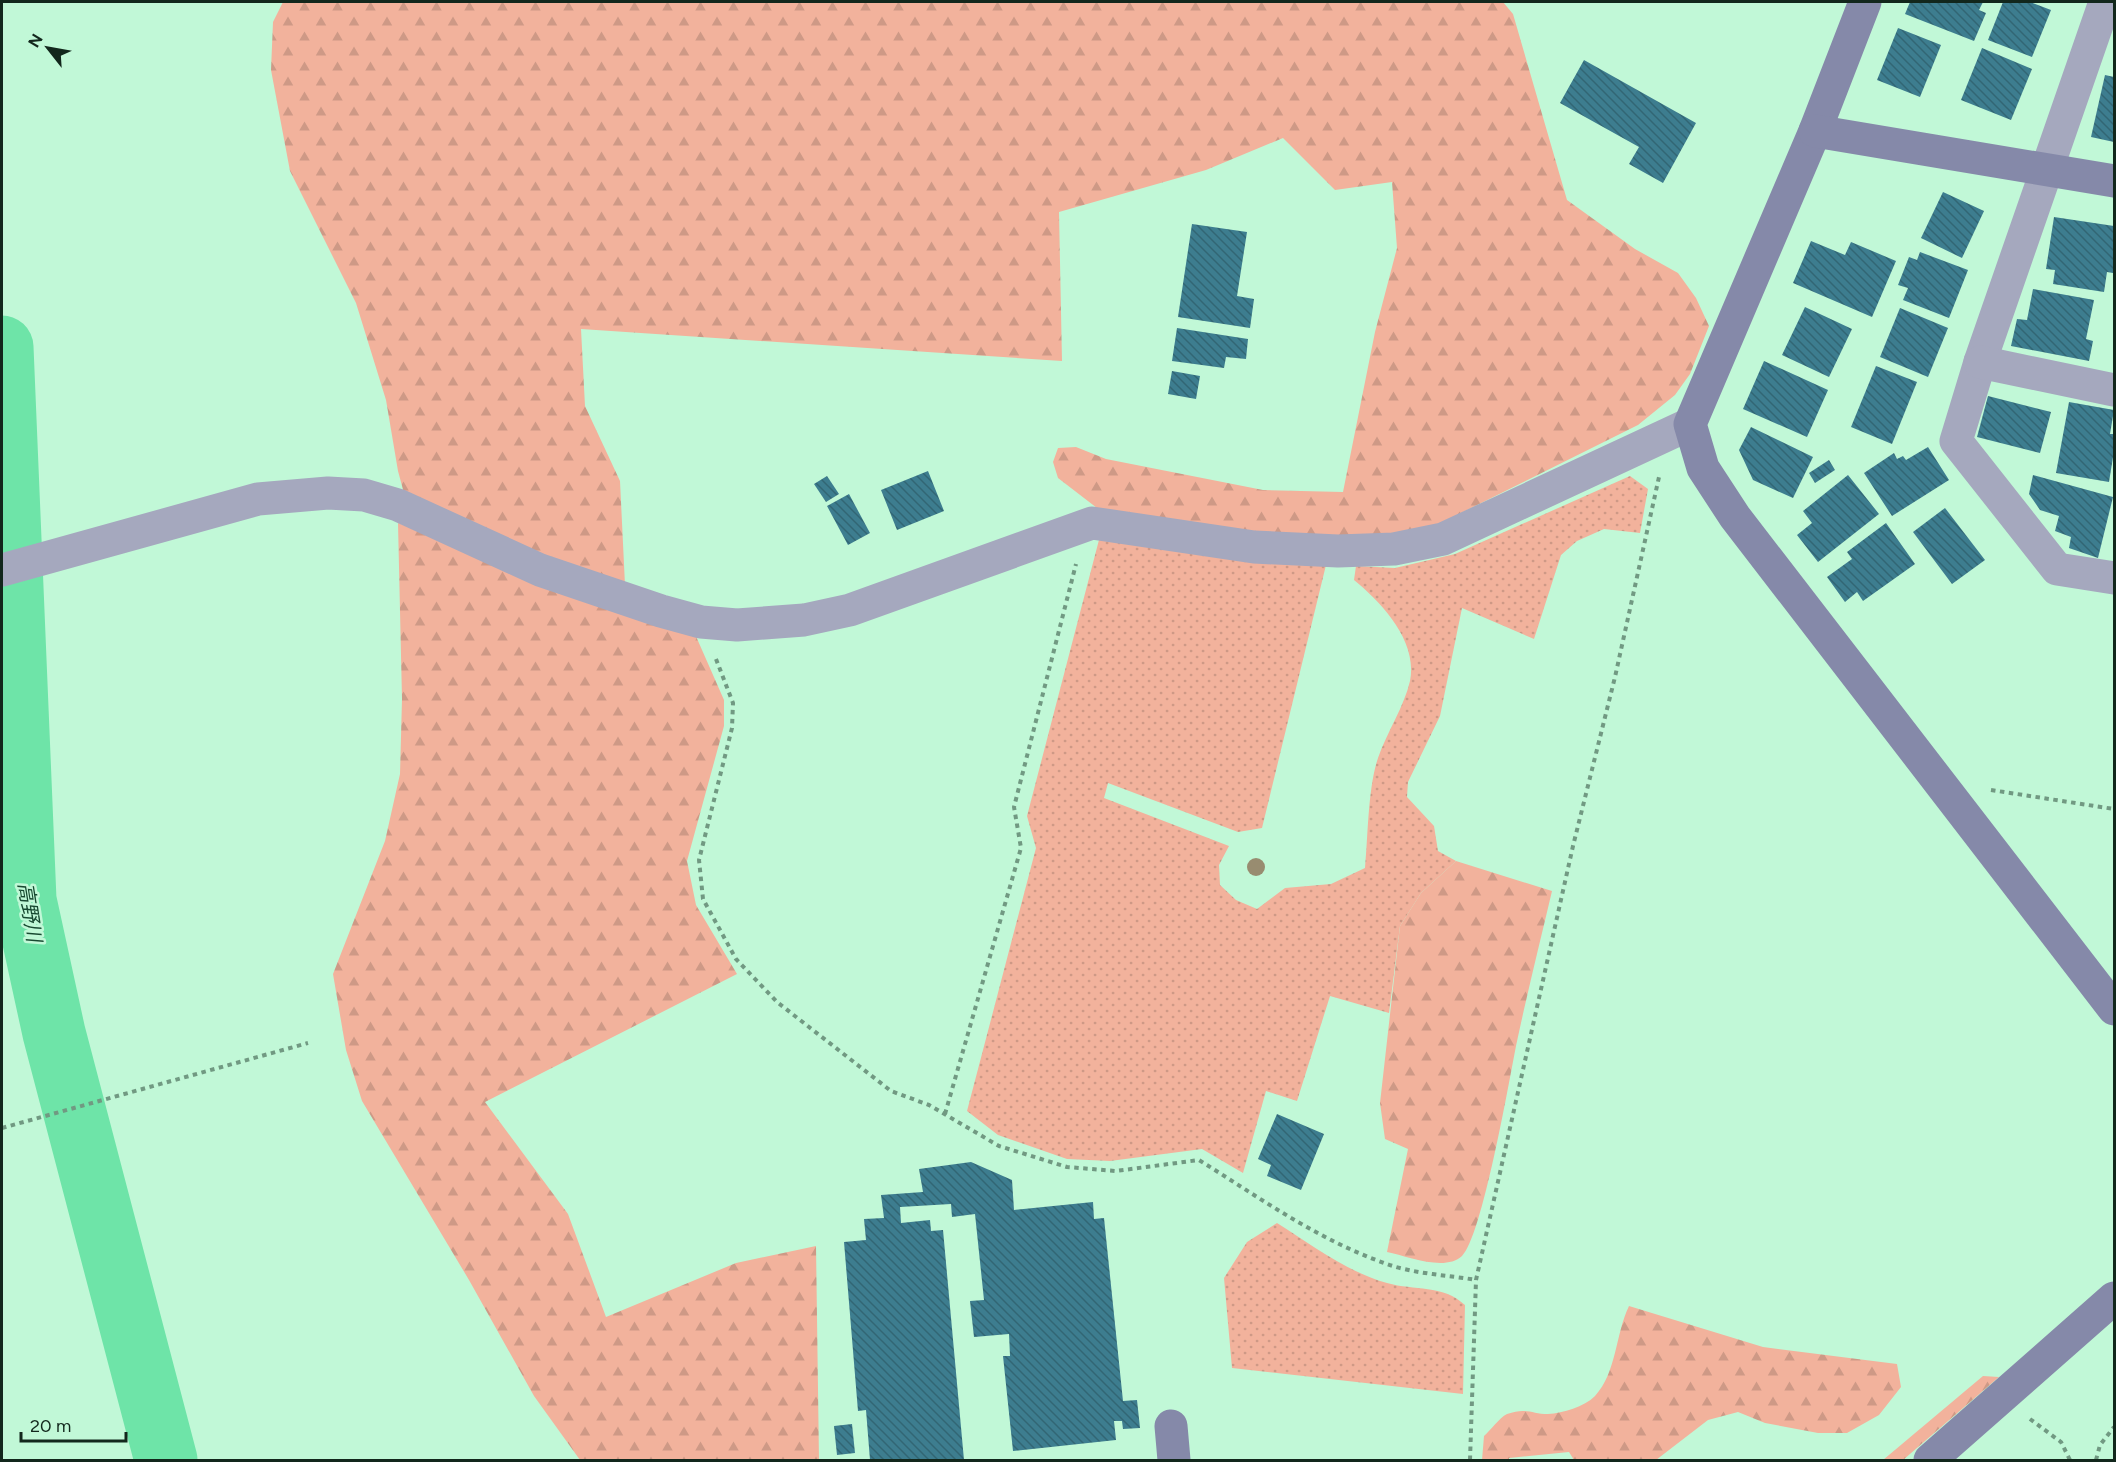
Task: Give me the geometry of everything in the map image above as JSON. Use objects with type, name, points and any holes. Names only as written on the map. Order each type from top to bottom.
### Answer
[{"type":"street","points":[[2,570],[258,499],[328,494],[364,495],[398,505],[540,570],[661,611],[701,622],[737,625],[804,620],[850,610],[1092,523],[1254,547],[1338,551],[1394,549],[1443,539],[1679,429],[1815,131],[1865,2]]},
{"type":"street","points":[[2105,2],[1980,362],[1956,441],[2057,569],[2115,578]]},
{"type":"street","points":[[1815,131],[2115,181]]},
{"type":"street","points":[[1980,362],[2115,390]]},
{"type":"street","points":[[1679,429],[1735,517],[2115,1009]]},
{"type":"street","points":[[1930,1461],[2115,1298]]},
{"type":"street","points":[[1170,1426],[1174,1461]]},
{"type":"path","points":[[1470,1461],[1476,1280],[1573,846],[1679,429]]},
{"type":"path","points":[[945,1114],[1021,848],[1014,807],[1077,560]]},
{"type":"path","points":[[701,622],[733,703],[732,728],[699,860],[703,899],[736,959],[777,1002],[891,1090],[945,1114],[999,1146],[1067,1167],[1116,1171],[1199,1160],[1287,1218],[1347,1248],[1388,1265],[1476,1280]]},
{"type":"path","points":[[1940,783],[2115,809]]},
{"type":"path","points":[[2,1128],[308,1043]]},
{"type":"path","points":[[2024,1415],[2061,1442],[2070,1461]]},
{"type":"path","points":[[2096,1461],[2100,1445],[2115,1427]]},
{"type":"green space","points":[[283,2],[1503,2],[1513,14],[1567,200],[1635,249],[1678,273],[1696,298],[1709,326],[1690,374],[1675,395],[1638,425],[1437,525],[1394,536],[1259,534],[1097,508],[1058,478],[1053,462],[1058,448],[1076,447],[1106,459],[1263,490],[1343,492],[1375,332],[1397,248],[1392,182],[1335,190],[1283,138],[1206,170],[1059,212],[1062,361],[581,329],[585,406],[620,481],[625,585],[544,559],[405,497],[398,471],[386,400],[356,303],[290,171],[271,70],[273,22]]},
{"type":"green space","points":[[1630,476],[1648,489],[1640,533],[1604,529],[1577,541],[1561,555],[1534,639],[1462,608],[1440,716],[1408,782],[1407,797],[1434,826],[1438,851],[1456,861],[1421,893],[1400,926],[1389,1013],[1330,996],[1297,1101],[1266,1091],[1243,1173],[1202,1149],[1110,1161],[1067,1159],[998,1135],[967,1111],[1036,848],[1027,816],[1100,536],[1326,565],[1262,828],[1238,832],[1108,783],[1104,798],[1229,846],[1219,865],[1220,885],[1236,900],[1257,909],[1285,888],[1331,884],[1365,868],[1370,797],[1375,770],[1407,691],[1411,666],[1409,652],[1396,624],[1376,600],[1354,580],[1356,566],[1395,568],[1455,554]]},
{"type":"green space","points":[[398,523],[695,634],[724,700],[724,726],[687,861],[696,905],[737,974],[485,1102],[568,1214],[606,1317],[736,1263],[816,1246],[819,1460],[580,1460],[534,1396],[469,1280],[362,1101],[346,1050],[333,974],[385,841],[400,774],[402,699]]},
{"type":"green space","points":[[1456,861],[1552,891],[1478,1220],[1470,1243],[1462,1256],[1455,1261],[1436,1263],[1387,1252],[1408,1149],[1385,1139],[1380,1103],[1400,926],[1421,893]]},
{"type":"green space","points":[[1277,1223],[1358,1272],[1387,1283],[1438,1291],[1456,1298],[1465,1305],[1463,1394],[1232,1368],[1224,1278],[1247,1242]]},
{"type":"green space","points":[[1629,1306],[1763,1347],[1897,1364],[1901,1387],[1879,1415],[1847,1433],[1818,1433],[1765,1423],[1738,1412],[1708,1420],[1656,1460],[1574,1460],[1569,1452],[1509,1458],[1509,1460],[1482,1460],[1484,1436],[1507,1414],[1519,1411],[1542,1414],[1560,1412],[1573,1409],[1595,1396],[1608,1376]]},
{"type":"green space","points":[[1983,1376],[1999,1377],[1903,1460],[1883,1460]]},
{"type":"building","points":[[1910,2],[1983,2],[1979,10],[1986,13],[1974,41],[1905,14]]},
{"type":"building","points":[[2003,2],[2030,2],[2051,10],[2032,57],[1988,40]]},
{"type":"building","points":[[1898,28],[1941,45],[1920,97],[1877,80]]},
{"type":"building","points":[[1982,48],[2032,69],[2011,120],[1961,100]]},
{"type":"building","points":[[1584,60],[1696,123],[1663,183],[1629,164],[1639,147],[1560,103]]},
{"type":"building","points":[[2105,75],[2114,77],[2114,142],[2091,137]]},
{"type":"building","points":[[1943,192],[1984,211],[1962,258],[1921,238]]},
{"type":"building","points":[[2054,217],[2114,226],[2113,273],[2107,272],[2104,292],[2053,284],[2055,270],[2046,269]]},
{"type":"building","points":[[1192,224],[1247,232],[1237,296],[1254,299],[1250,328],[1178,317]]},
{"type":"building","points":[[1811,241],[1845,255],[1851,242],[1896,261],[1872,317],[1793,283]]},
{"type":"building","points":[[1920,252],[1968,270],[1949,318],[1903,300],[1908,288],[1898,285],[1909,257],[1917,260]]},
{"type":"building","points":[[2033,289],[2094,300],[2086,339],[2093,341],[2089,361],[2011,346],[2017,319],[2027,320]]},
{"type":"building","points":[[1805,307],[1852,329],[1829,377],[1782,355]]},
{"type":"building","points":[[1900,308],[1948,328],[1928,377],[1880,357]]},
{"type":"building","points":[[1177,328],[1248,339],[1246,359],[1226,357],[1224,368],[1172,361]]},
{"type":"building","points":[[1764,361],[1828,390],[1807,437],[1743,409]]},
{"type":"building","points":[[1876,366],[1917,382],[1892,444],[1851,427]]},
{"type":"building","points":[[1172,371],[1200,376],[1196,399],[1168,394]]},
{"type":"building","points":[[1988,396],[2051,412],[2040,453],[1977,437]]},
{"type":"building","points":[[2069,402],[2114,410],[2110,434],[2114,434],[2114,451],[2109,482],[2056,473]]},
{"type":"building","points":[[1751,427],[1813,457],[1793,498],[1753,480],[1739,450]]},
{"type":"building","points":[[1928,447],[1949,480],[1892,516],[1864,473],[1894,453],[1897,459],[1903,456],[1906,460]]},
{"type":"building","points":[[1829,460],[1835,470],[1815,483],[1809,473]]},
{"type":"building","points":[[928,471],[944,511],[897,530],[881,490]]},
{"type":"building","points":[[1848,475],[1879,514],[1818,562],[1797,535],[1812,523],[1803,511]]},
{"type":"building","points":[[2033,475],[2113,497],[2098,558],[2069,548],[2071,537],[2055,531],[2059,516],[2040,510],[2029,494]]},
{"type":"building","points":[[827,476],[839,494],[826,502],[814,484]]},
{"type":"building","points":[[849,494],[870,533],[848,545],[827,506]]},
{"type":"building","points":[[1945,508],[1985,560],[1952,584],[1913,532]]},
{"type":"building","points":[[1886,523],[1915,564],[1863,601],[1857,592],[1845,602],[1827,577],[1852,559],[1847,552]]},
{"type":"building","points":[[1277,1114],[1324,1134],[1301,1190],[1267,1176],[1271,1165],[1258,1159]]},
{"type":"building","points":[[971,1162],[1012,1180],[1014,1210],[1093,1202],[1094,1219],[1104,1218],[1123,1401],[1137,1400],[1140,1428],[1123,1429],[1122,1421],[1114,1421],[1116,1440],[1013,1451],[1003,1356],[1010,1356],[1009,1334],[974,1337],[970,1301],[984,1300],[975,1214],[952,1217],[951,1204],[900,1207],[901,1223],[930,1220],[931,1231],[943,1230],[964,1460],[870,1460],[866,1410],[858,1411],[844,1242],[866,1240],[864,1219],[884,1218],[881,1195],[923,1192],[919,1169]]},
{"type":"building","points":[[852,1424],[855,1453],[837,1455],[834,1426]]},
{"type":"waterway","name":"高野川","points":[[2,347],[25,900],[54,1033],[166,1460]]}]
